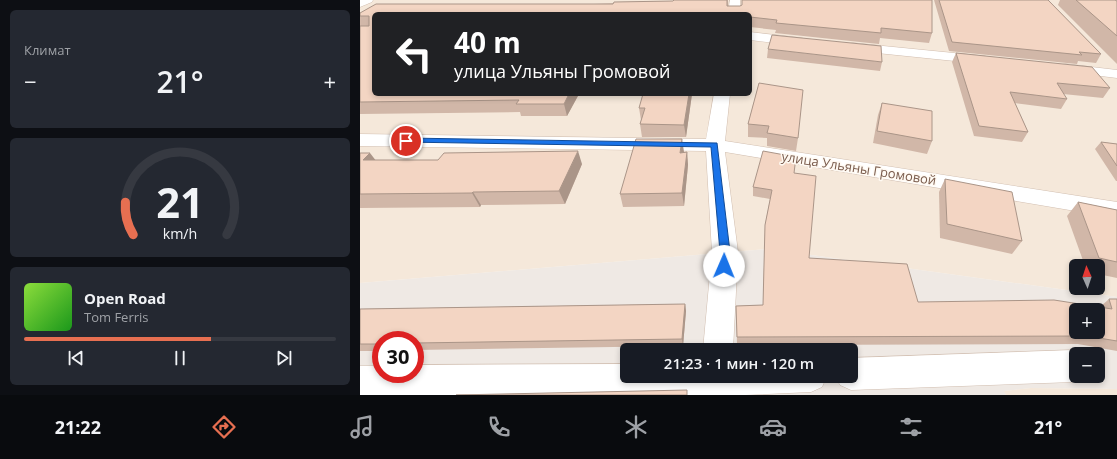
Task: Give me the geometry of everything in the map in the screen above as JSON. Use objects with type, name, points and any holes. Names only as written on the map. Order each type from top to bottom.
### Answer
[{"type":"street","points":[[360,4],[368,0]]},
{"type":"street","points":[[734,12],[735,0]]},
{"type":"street","points":[[752,36],[812,43]]},
{"type":"street","points":[[844,46],[1000,62]]},
{"type":"street","points":[[1106,62],[1117,74]]},
{"type":"street","points":[[1054,67],[1117,74]]},
{"type":"street","points":[[719,343],[725,252],[715,145],[722,96]]},
{"type":"street","name":"улица Ульяны Громовой","points":[[360,140],[715,145],[1117,210]]},
{"type":"street","points":[[858,374],[1069,366]]},
{"type":"street","points":[[360,382],[620,373]]},
{"type":"shaded area","points":[[360,0],[1117,0],[1117,297],[1102,295],[1105,295],[1105,259],[1069,259],[1069,290],[768,249],[360,283]]},
{"type":"shaded area","points":[[768,249],[1069,290],[1069,295],[1102,295],[1117,297],[1117,389],[1031,388],[1004,391],[1006,395],[360,395],[360,283]]},
{"type":"shaded area","points":[[1031,388],[1117,389],[1117,395],[1006,395],[1003,391]]},
{"type":"building","points":[[727,0],[727,6],[740,6],[742,5],[742,0],[932,0],[932,33],[881,28],[881,33],[776,23],[777,20],[752,17],[752,12],[372,12],[372,96],[568,96],[564,104],[516,104],[519,100],[360,102],[360,26],[369,26],[369,16],[360,16],[360,13],[376,4],[613,4],[614,2]]},
{"type":"building","points":[[939,0],[1048,0],[1101,54],[1079,52],[1082,55],[952,42]]},
{"type":"building","points":[[1076,0],[1117,1],[1117,36]]},
{"type":"building","points":[[772,35],[881,46],[882,62],[768,49]]},
{"type":"building","points":[[956,53],[1092,67],[1110,88],[1057,83],[1067,99],[1010,92],[1028,132],[979,126]]},
{"type":"building","points":[[759,83],[803,90],[798,138],[767,133],[769,126],[748,124]]},
{"type":"building","points":[[642,96],[689,96],[684,125],[640,124],[645,108],[639,108]]},
{"type":"building","points":[[882,103],[932,111],[932,141],[877,131]]},
{"type":"building","points":[[636,139],[682,139],[680,153],[687,152],[682,193],[620,194]]},
{"type":"building","points":[[1101,142],[1117,144],[1117,166]]},
{"type":"building","points":[[578,151],[559,191],[360,194],[360,153],[370,153],[363,160],[438,160],[444,153]]},
{"type":"building","points":[[763,151],[796,157],[794,173],[816,176],[809,258],[907,264],[918,302],[1054,300],[1073,303],[1069,303],[1069,336],[737,337],[736,306],[763,305],[765,225],[772,190],[753,187]]},
{"type":"building","points":[[945,179],[1012,192],[1022,241],[947,224]]},
{"type":"building","points":[[1078,202],[1117,210],[1117,262],[1099,258]]},
{"type":"building","points":[[1109,299],[1117,299],[1117,341],[1105,339],[1105,308],[1112,309]]},
{"type":"building","points":[[685,304],[682,339],[424,343],[424,331],[372,331],[372,344],[360,344],[360,309]]},
{"type":"building","points":[[687,390],[687,395],[456,395]]},
{"type":"route","points":[[406,141],[715,145],[725,252],[724,266]]}]
